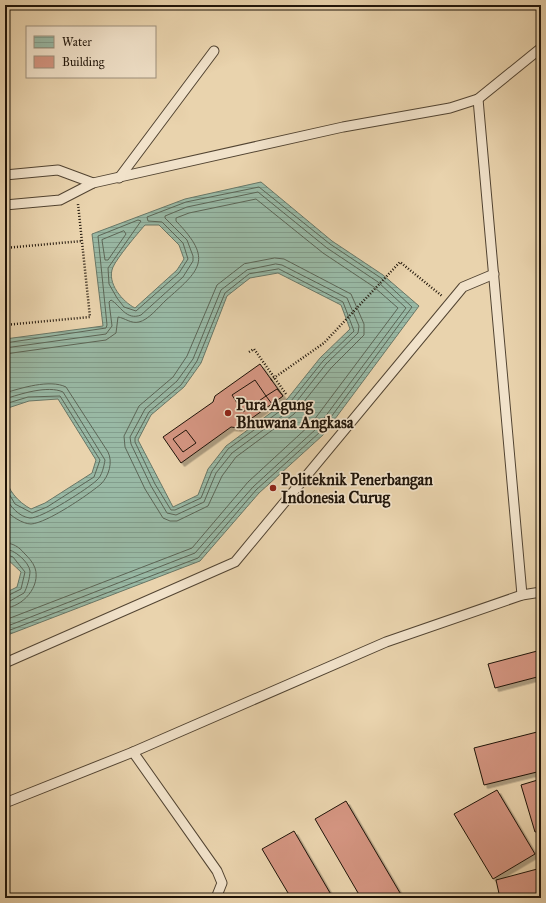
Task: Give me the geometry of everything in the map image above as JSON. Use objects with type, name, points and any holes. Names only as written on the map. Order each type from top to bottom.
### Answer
[{"type":"lane","points":[[5,205],[60,200],[93,183],[343,128],[450,108],[478,100],[541,48]]},
{"type":"lane","points":[[119,178],[214,51]]},
{"type":"lane","points":[[478,100],[522,595]]},
{"type":"lane","points":[[5,175],[58,170],[93,183]]},
{"type":"lane","points":[[5,663],[235,562],[450,302],[463,288],[494,274]]},
{"type":"lane","points":[[5,803],[133,752],[386,642],[522,595],[541,592]]},
{"type":"lane","points":[[133,752],[217,871],[222,883],[216,898]]},
{"type":"path","points":[[5,325],[90,317],[77,192]]},
{"type":"path","points":[[5,248],[82,241]]},
{"type":"path","points":[[271,380],[324,343],[400,262],[450,302]]},
{"type":"path","points":[[249,352],[254,349],[286,394]]},
{"type":"water","points":[[261,182],[332,241],[383,275],[419,306],[323,435],[259,493],[200,561],[5,636],[5,593],[17,587],[21,572],[5,557],[5,474],[8,485],[14,495],[31,509],[45,503],[92,473],[96,460],[58,399],[29,401],[5,409],[5,339],[103,326],[92,234],[185,199]],"holes":[[[145,225],[159,225],[179,245],[184,259],[177,270],[135,308],[121,297],[114,285],[111,273],[119,258]],[[278,273],[341,305],[350,329],[320,358],[284,403],[226,446],[208,469],[198,495],[173,507],[138,440],[151,415],[184,387],[201,363],[227,296],[250,278]]]},
{"type":"building","name":"Pura Agung Bhuwana Angkasa","points":[[260,364],[283,396],[238,428],[231,427],[181,463],[163,437],[213,402],[215,396]]},
{"type":"building","points":[[255,380],[266,396],[243,412],[232,395]]},
{"type":"building","points":[[277,389],[283,396],[272,404],[266,396]]},
{"type":"building","points":[[186,430],[196,443],[183,452],[173,439]]},
{"type":"building","points":[[541,650],[541,676],[495,688],[488,664]]},
{"type":"building","points":[[541,731],[541,771],[484,785],[474,748]]},
{"type":"building","points":[[541,779],[541,831],[535,832],[521,785]]},
{"type":"building","points":[[497,790],[535,854],[493,879],[454,814]]},
{"type":"building","points":[[346,801],[403,898],[361,898],[315,819]]},
{"type":"building","points":[[294,831],[333,898],[291,898],[262,849]]},
{"type":"building","points":[[541,868],[541,898],[500,898],[496,880]]},
{"type":"place","name":"Pura Agung Bhuwana Angkasa","points":[[228,413]]},
{"type":"place","name":"Politeknik Penerbangan Indonesia Curug","points":[[273,488]]}]
